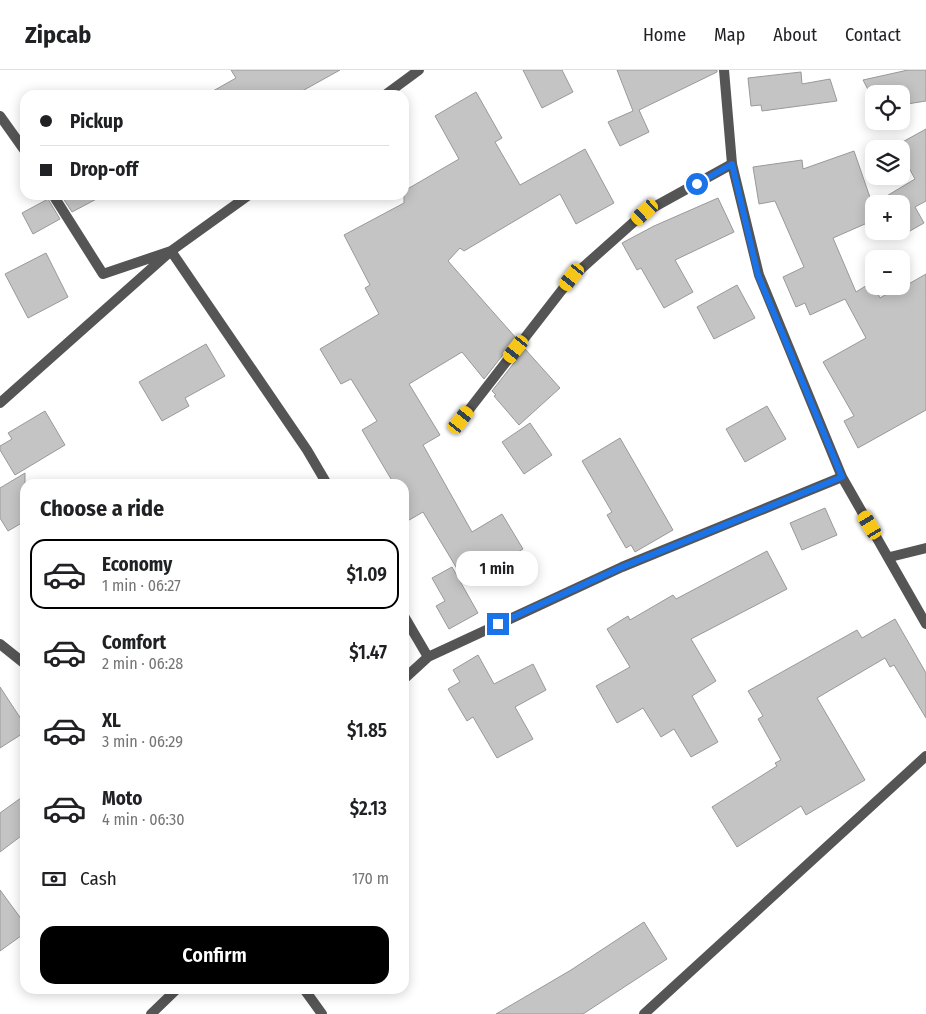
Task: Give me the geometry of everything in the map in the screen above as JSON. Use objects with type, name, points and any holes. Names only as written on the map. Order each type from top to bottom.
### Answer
[{"type":"street","points":[[392,90],[419,70]]},
{"type":"street","points":[[724,70],[732,164],[758,275],[842,477],[926,624]]},
{"type":"street","points":[[0,116],[20,144]]},
{"type":"street","points":[[461,420],[572,277],[645,212],[732,164]]},
{"type":"street","points":[[56,200],[103,274],[171,251]]},
{"type":"street","points":[[0,403],[171,251],[242,200]]},
{"type":"street","points":[[171,251],[307,450],[324,479]]},
{"type":"street","points":[[409,674],[428,657],[622,567],[842,477]]},
{"type":"street","points":[[890,558],[926,548]]},
{"type":"street","points":[[409,625],[428,657]]},
{"type":"street","points":[[0,644],[20,660]]},
{"type":"street","points":[[644,1014],[926,756]]},
{"type":"street","points":[[152,1014],[173,994]]},
{"type":"street","points":[[308,994],[322,1014]]},
{"type":"building","points":[[231,70],[340,70],[304,90],[215,90],[236,78]]},
{"type":"building","points":[[523,70],[562,70],[573,92],[542,108]]},
{"type":"building","points":[[617,70],[717,70],[717,72],[639,110],[649,132],[620,146],[608,122],[633,111]]},
{"type":"building","points":[[908,70],[926,70],[926,101],[910,104],[910,85],[866,85],[863,80]]},
{"type":"building","points":[[801,72],[802,84],[830,79],[837,101],[762,111],[761,105],[751,106],[748,78]]},
{"type":"building","points":[[476,92],[502,138],[495,142],[520,185],[585,149],[614,203],[576,224],[560,194],[464,251],[460,248],[448,261],[516,338],[484,379],[462,352],[409,384],[440,435],[423,445],[472,532],[502,514],[523,549],[465,582],[423,512],[409,520],[409,479],[391,479],[362,430],[377,421],[351,379],[341,384],[320,349],[379,314],[365,288],[370,285],[344,235],[404,203],[404,200],[409,200],[409,188],[459,159],[435,116]]},
{"type":"building","points":[[926,129],[926,201],[915,207],[924,223],[910,231],[910,195],[888,195],[905,185],[910,185],[910,182],[915,179],[910,170],[910,140],[906,140]]},
{"type":"building","points":[[854,151],[869,195],[865,195],[865,224],[833,238],[856,292],[865,286],[865,295],[878,295],[880,298],[885,295],[910,295],[910,283],[926,274],[926,410],[858,448],[844,421],[854,416],[823,362],[866,338],[845,299],[810,315],[805,303],[796,307],[783,277],[804,267],[775,201],[759,204],[753,167],[802,160],[803,169]]},
{"type":"building","points":[[718,198],[734,232],[675,260],[693,292],[664,308],[641,268],[637,270],[622,243],[654,226]]},
{"type":"building","points":[[49,200],[60,219],[33,234],[22,213]]},
{"type":"building","points":[[64,200],[95,200],[72,212]]},
{"type":"building","points":[[46,253],[68,297],[28,318],[5,274]]},
{"type":"building","points":[[737,285],[755,318],[714,339],[697,307]]},
{"type":"building","points":[[206,344],[225,376],[185,398],[189,406],[162,421],[139,382]]},
{"type":"building","points":[[525,349],[560,388],[519,425],[494,396],[496,395],[492,391]]},
{"type":"building","points":[[767,406],[786,439],[745,462],[726,429]]},
{"type":"building","points":[[45,411],[65,445],[15,475],[0,450],[0,446],[12,439],[8,433]]},
{"type":"building","points":[[530,423],[552,455],[524,474],[502,442]]},
{"type":"building","points":[[620,438],[673,530],[635,552],[631,545],[626,548],[607,515],[612,512],[582,461]]},
{"type":"building","points":[[25,473],[25,479],[20,479],[20,524],[8,531],[0,518],[0,488]]},
{"type":"building","points":[[825,508],[837,535],[802,550],[790,523]]},
{"type":"building","points":[[767,551],[787,589],[691,639],[716,681],[692,696],[718,742],[691,757],[674,729],[661,737],[643,708],[617,723],[596,686],[630,667],[607,629],[628,616],[630,620],[673,595],[676,599]]},
{"type":"building","points":[[452,567],[478,613],[449,629],[436,606],[445,601],[432,578]]},
{"type":"building","points":[[895,619],[926,673],[926,718],[894,665],[890,667],[885,658],[817,698],[865,780],[806,815],[801,806],[737,847],[712,807],[777,766],[775,763],[781,760],[758,719],[763,716],[748,691],[857,630],[862,638]]},
{"type":"building","points":[[478,655],[494,684],[533,664],[546,690],[515,707],[533,739],[497,758],[473,717],[467,721],[448,689],[460,682],[453,670]]},
{"type":"building","points":[[0,687],[20,717],[20,735],[0,748]]},
{"type":"building","points":[[20,799],[20,837],[0,852],[0,813]]},
{"type":"building","points":[[0,890],[20,917],[20,937],[0,951]]},
{"type":"building","points":[[644,922],[667,959],[583,1014],[496,1014],[571,970]]},
{"type":"route","points":[[498,624],[622,567],[842,477],[758,275],[732,164],[697,184]]}]
